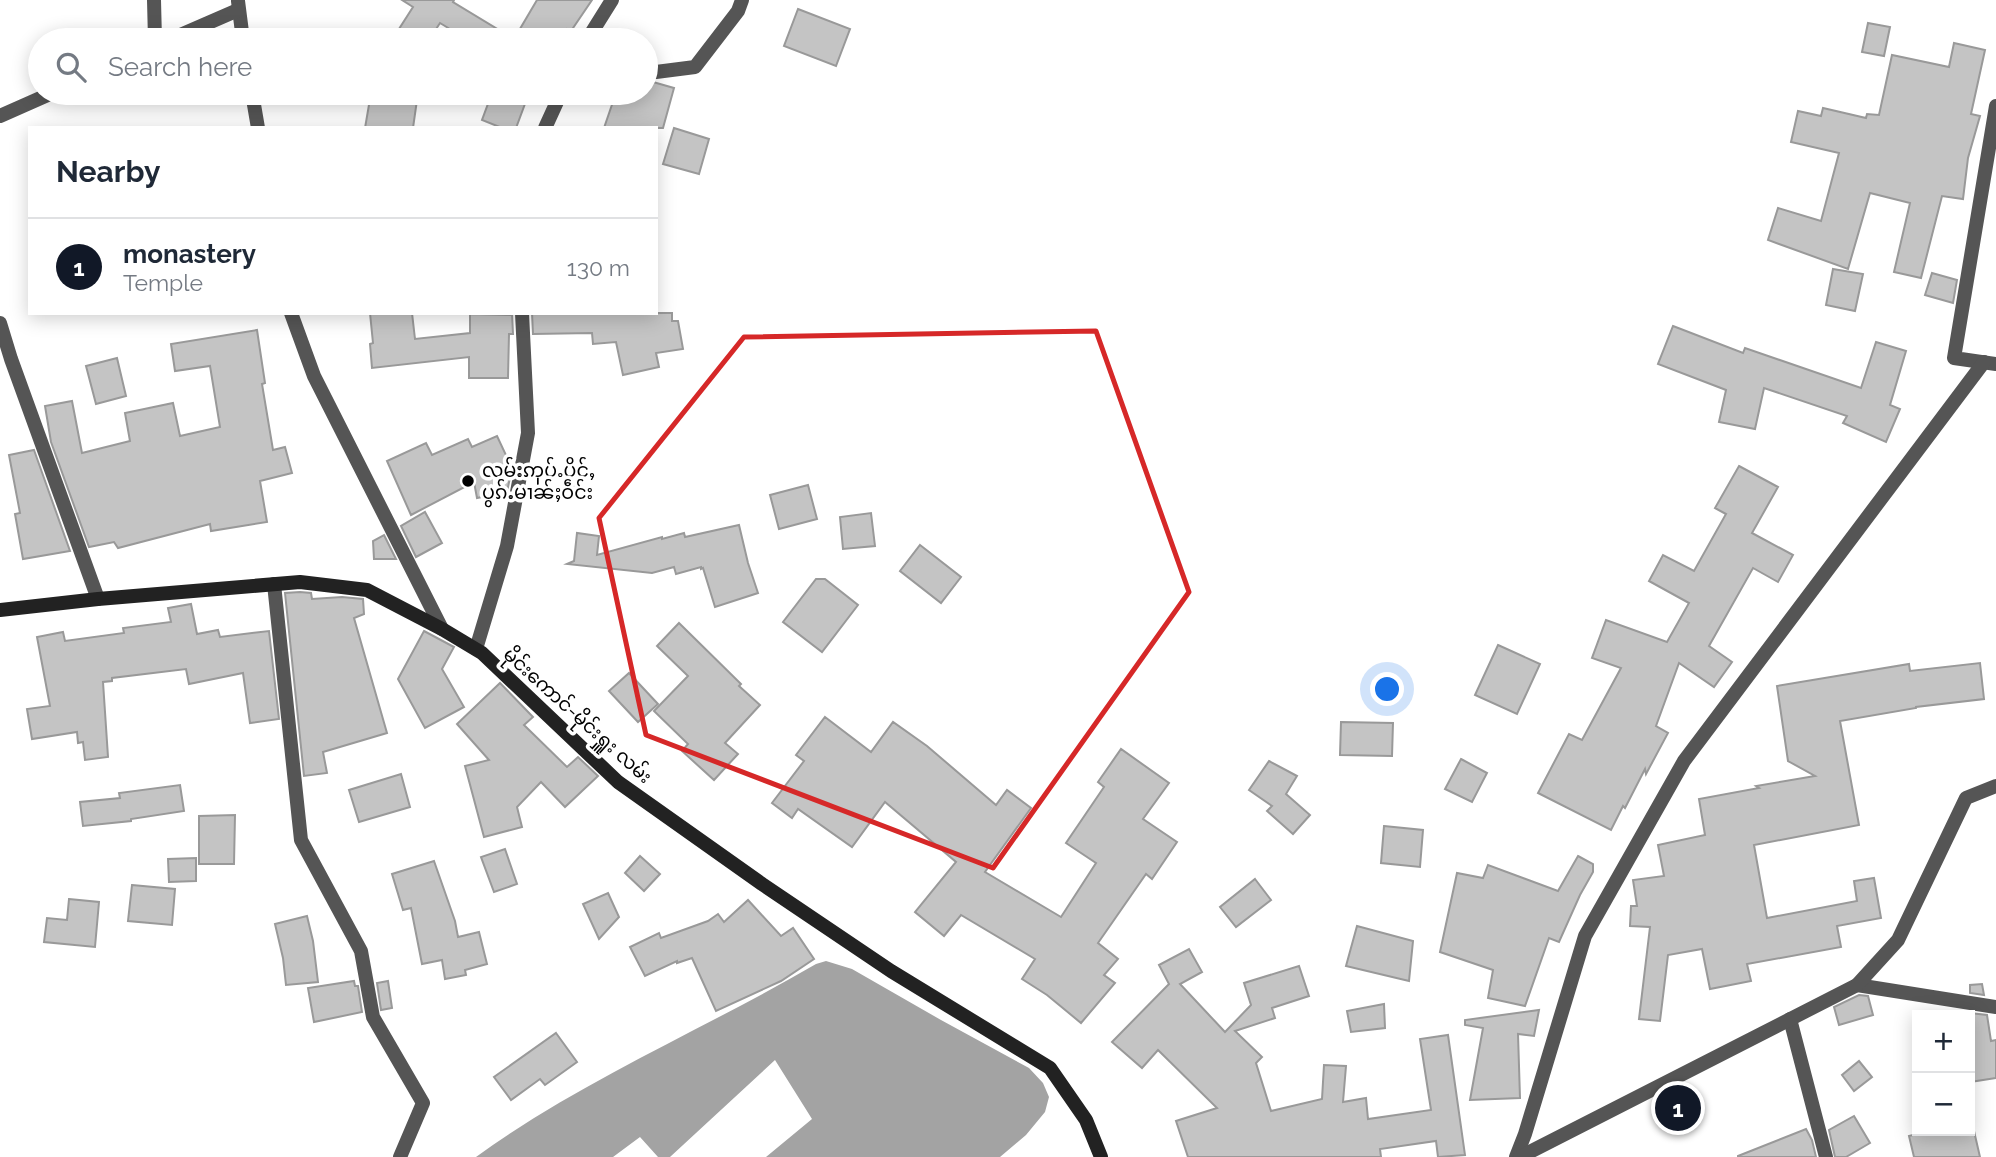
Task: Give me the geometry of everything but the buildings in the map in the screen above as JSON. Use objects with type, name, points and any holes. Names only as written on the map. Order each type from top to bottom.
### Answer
[{"type":"main road","name":"မိုင်းကောင်-မိုင်းရှူး လမ်း","points":[[0,610],[98,598],[300,582],[367,590],[476,649],[508,676],[618,782],[762,884],[891,971],[1050,1068],[1086,1120],[1101,1157]]},
{"type":"street","points":[[154,0],[155,28]]},
{"type":"street","points":[[594,28],[612,0]]},
{"type":"street","points":[[658,72],[695,67],[738,11],[743,0]]},
{"type":"street","points":[[193,28],[238,5],[241,28]]},
{"type":"street","points":[[0,116],[28,104]]},
{"type":"street","points":[[254,105],[258,126]]},
{"type":"street","points":[[546,126],[556,105]]},
{"type":"street","points":[[1518,1157],[1585,936],[1684,761],[1990,363],[1954,358],[1996,106]]},
{"type":"street","points":[[292,315],[314,376],[442,629]]},
{"type":"street","points":[[476,649],[507,546],[528,433],[522,315]]},
{"type":"street","points":[[0,323],[6,360],[98,598]]},
{"type":"street","points":[[274,584],[301,840],[361,951],[373,1017],[423,1103],[400,1157]]},
{"type":"street","points":[[1518,1157],[1857,985],[1898,940],[1966,798],[1996,786]]},
{"type":"street","points":[[1857,985],[1996,1007]]},
{"type":"street","points":[[1790,1019],[1826,1157]]},
{"type":"highlighted area","points":[[1096,331],[1189,592],[993,868],[646,735],[599,518],[744,337]]},
{"type":"shaded area","points":[[826,961],[852,969],[1029,1068],[1043,1083],[1049,1097],[1045,1112],[1026,1135],[1000,1157],[766,1157],[812,1119],[775,1060],[670,1157],[658,1157],[640,1137],[613,1157],[476,1157],[516,1129],[600,1079]]},
{"type":"place","name":"လုမ်းဢုပ်ႉပိူင်ႇ ပွၵ်ႉမၢၼ်ႈဝဵင်း","points":[[468,481]]},
{"type":"place","name":"monastery","points":[[1678,1108]]}]
